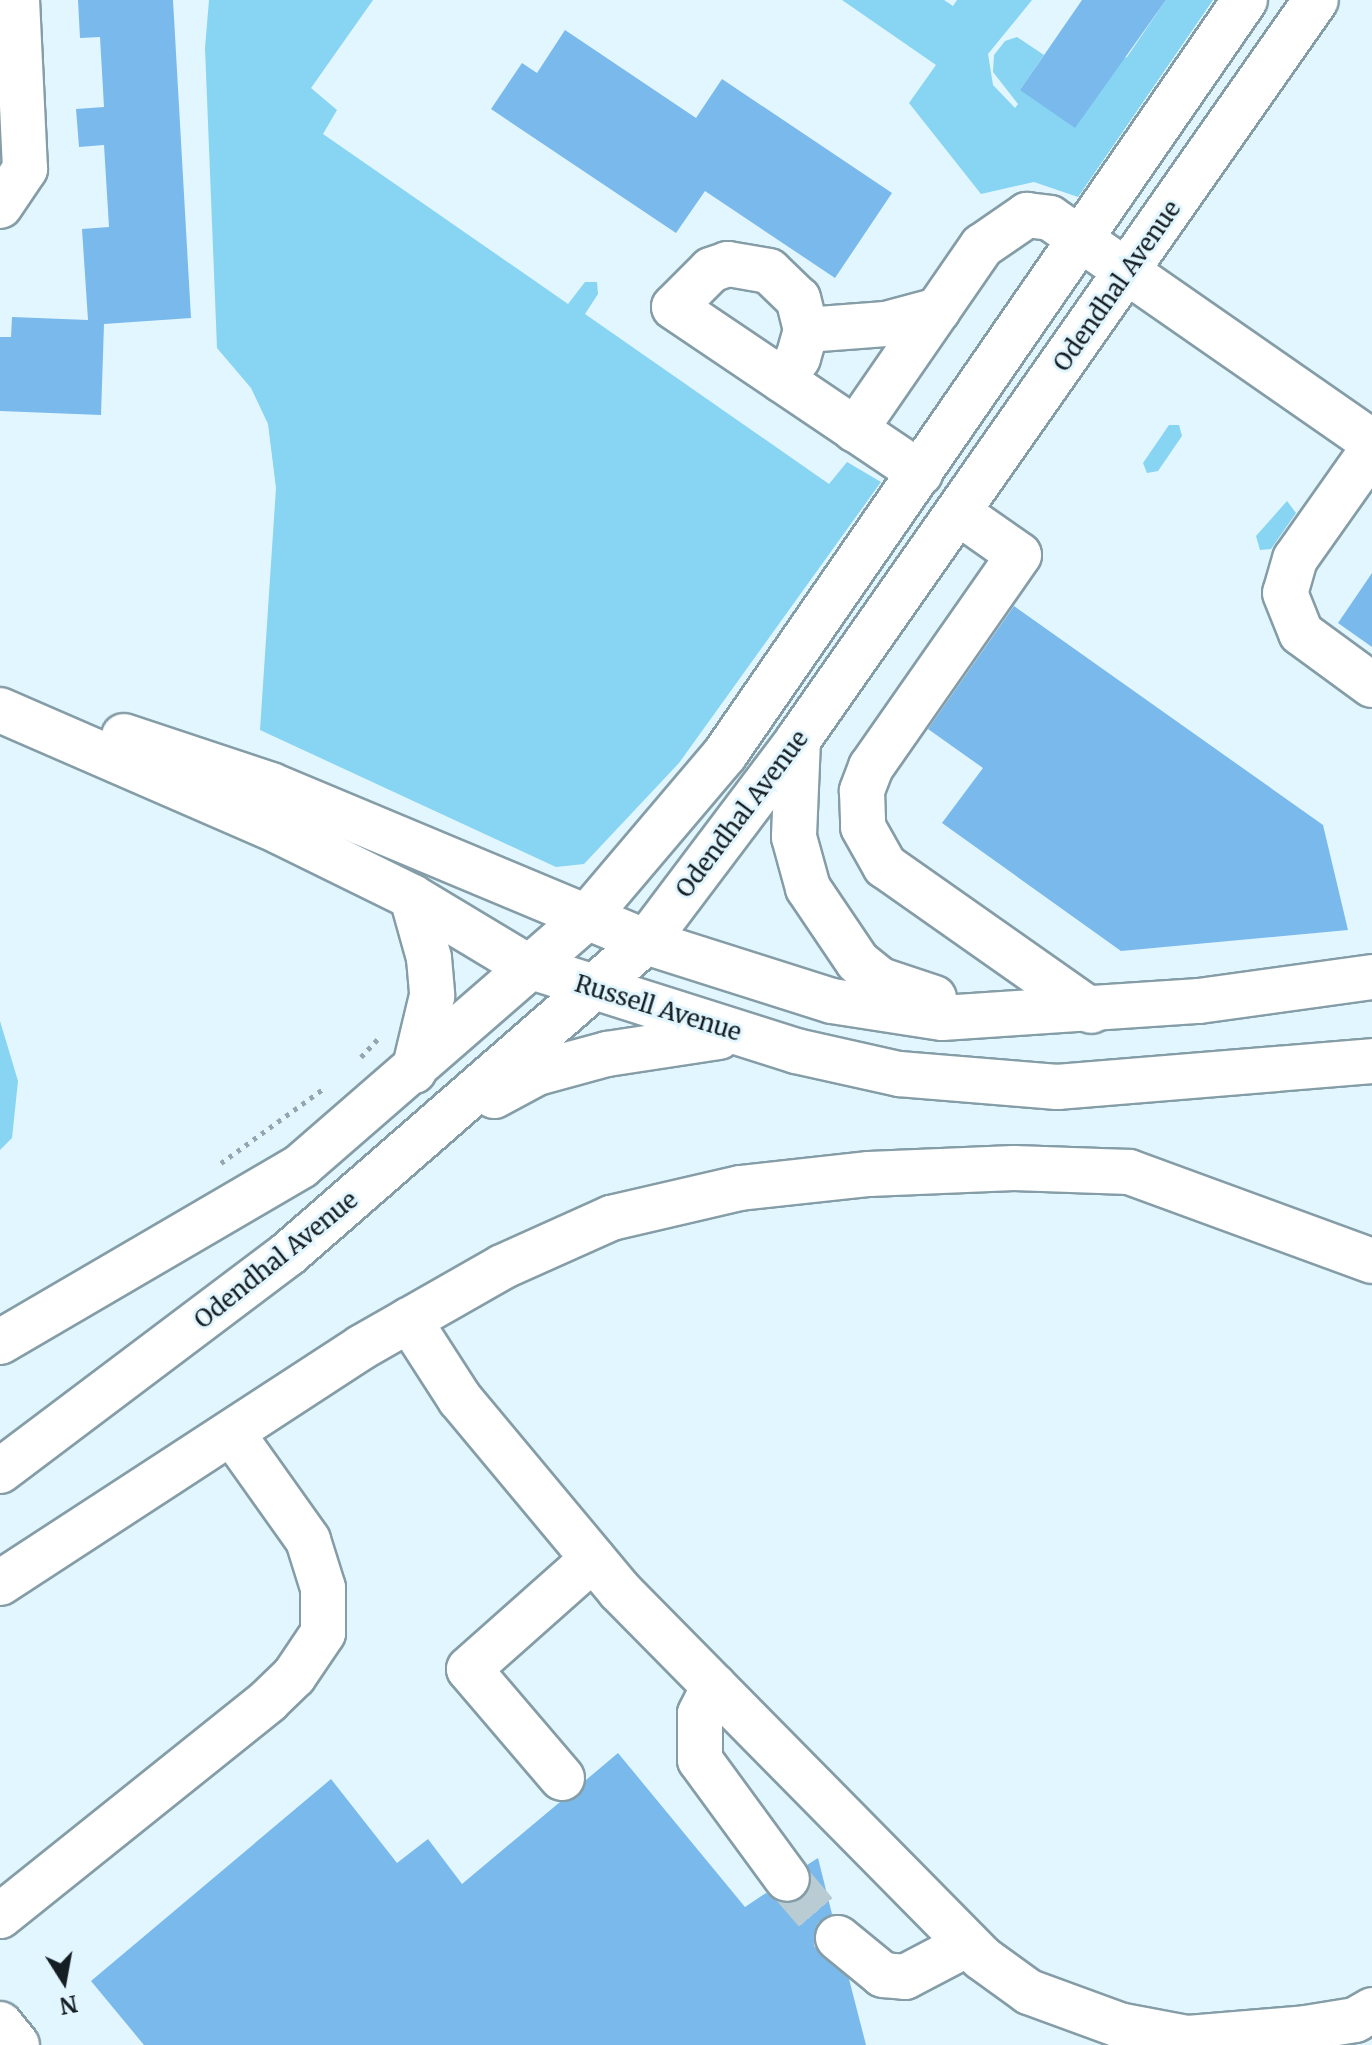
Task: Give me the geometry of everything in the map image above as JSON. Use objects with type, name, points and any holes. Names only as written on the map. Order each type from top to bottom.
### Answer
[{"type":"street","points":[[0,206],[25,169],[17,0]]},
{"type":"street","name":"Odendhal Avenue","points":[[0,1342],[301,1166],[414,1071],[525,965],[586,918],[725,754],[1245,0]]},
{"type":"street","name":"Odendhal Avenue","points":[[0,1471],[288,1254],[596,990],[646,942],[798,740],[1316,0]]},
{"type":"street","points":[[855,430],[982,246],[1008,223],[1027,215],[1050,218],[1372,442]]},
{"type":"street","points":[[782,380],[798,358],[806,330],[798,299],[786,284],[749,265],[711,270],[674,307],[855,430],[920,473]]},
{"type":"street","points":[[806,330],[886,324],[938,310]]},
{"type":"street","points":[[1372,450],[1295,559],[1285,593],[1301,633],[1372,685]]},
{"type":"street","points":[[959,513],[1019,555],[871,767],[862,791],[863,827],[885,866],[1091,1011]]},
{"type":"street","points":[[0,695],[271,785],[646,942],[832,1001],[942,1018],[1091,1011],[1372,977]]},
{"type":"street","name":"Russell Avenue","points":[[0,710],[280,832],[412,897],[525,965],[742,1035],[899,1074],[1057,1087],[1372,1061]]},
{"type":"street","points":[[798,740],[794,837],[808,888],[841,941],[880,980],[908,992],[1027,1014]]},
{"type":"street","points":[[412,897],[429,958],[432,996],[414,1071]]},
{"type":"street","points":[[428,1131],[537,1073],[654,1043],[742,1035]]},
{"type":"street","points":[[0,1583],[409,1320],[502,1267],[611,1218],[740,1188],[869,1174],[1014,1168],[1129,1172],[1372,1261]]},
{"type":"street","points":[[409,1320],[460,1399],[593,1559],[968,1944],[1029,1992],[1134,2029],[1188,2038],[1306,2028],[1355,2020],[1372,2010]]},
{"type":"street","points":[[0,1916],[268,1701],[294,1676],[323,1633],[323,1588],[308,1540],[232,1433]]},
{"type":"street","points":[[562,1778],[469,1669],[593,1559]]},
{"type":"street","points":[[714,1686],[700,1714],[700,1760],[787,1879]]},
{"type":"street","points":[[838,1938],[883,1975],[905,1977],[968,1944]]},
{"type":"street","points":[[0,2024],[17,2045]]},
{"type":"path","points":[[353,1065],[383,1034]]},
{"type":"path","points":[[211,1169],[331,1082]]},
{"type":"shaded area","points":[[209,0],[373,0],[311,88],[337,110],[323,134],[568,304],[585,282],[597,282],[598,294],[585,314],[829,484],[847,462],[881,482],[679,763],[584,864],[556,867],[260,730],[276,488],[268,424],[251,388],[217,348],[205,48]]},
{"type":"shaded area","points":[[842,0],[944,0],[953,6],[957,0],[1032,0],[988,54],[993,85],[1015,108],[1018,104],[993,72],[994,55],[1005,41],[1017,37],[1044,55],[1020,90],[1127,57],[1166,0],[1213,0],[1078,197],[1034,182],[981,194],[909,103],[936,65]]},
{"type":"shaded area","points":[[1169,425],[1179,425],[1182,436],[1158,471],[1147,473],[1143,463]]},
{"type":"shaded area","points":[[1287,501],[1296,513],[1271,549],[1260,550],[1256,536]]},
{"type":"shaded area","points":[[0,1021],[18,1081],[12,1138],[0,1150]]},
{"type":"building","points":[[78,0],[173,0],[191,318],[104,324],[101,415],[0,411],[0,337],[11,337],[12,317],[88,320],[82,229],[109,227],[104,145],[79,147],[76,109],[104,107],[100,37],[80,38]]},
{"type":"building","points":[[1082,0],[1166,0],[1075,128],[1020,90]]},
{"type":"building","points":[[565,30],[696,118],[722,79],[892,193],[835,278],[705,191],[676,233],[491,109],[522,63],[537,73]]},
{"type":"building","points":[[1372,573],[1372,647],[1338,623]]},
{"type":"building","points":[[1014,606],[1323,825],[1348,930],[1121,951],[942,823],[983,768],[928,729]]},
{"type":"building","points":[[618,1753],[745,1907],[766,1893],[778,1902],[801,1900],[810,1888],[807,1865],[818,1858],[832,1914],[818,1923],[814,1946],[849,1979],[866,2045],[144,2045],[91,1981],[331,1779],[397,1863],[428,1839],[462,1884],[560,1802],[578,1797],[586,1780]]},
{"type":"tunnel","points":[[787,1879],[838,1938]]}]
